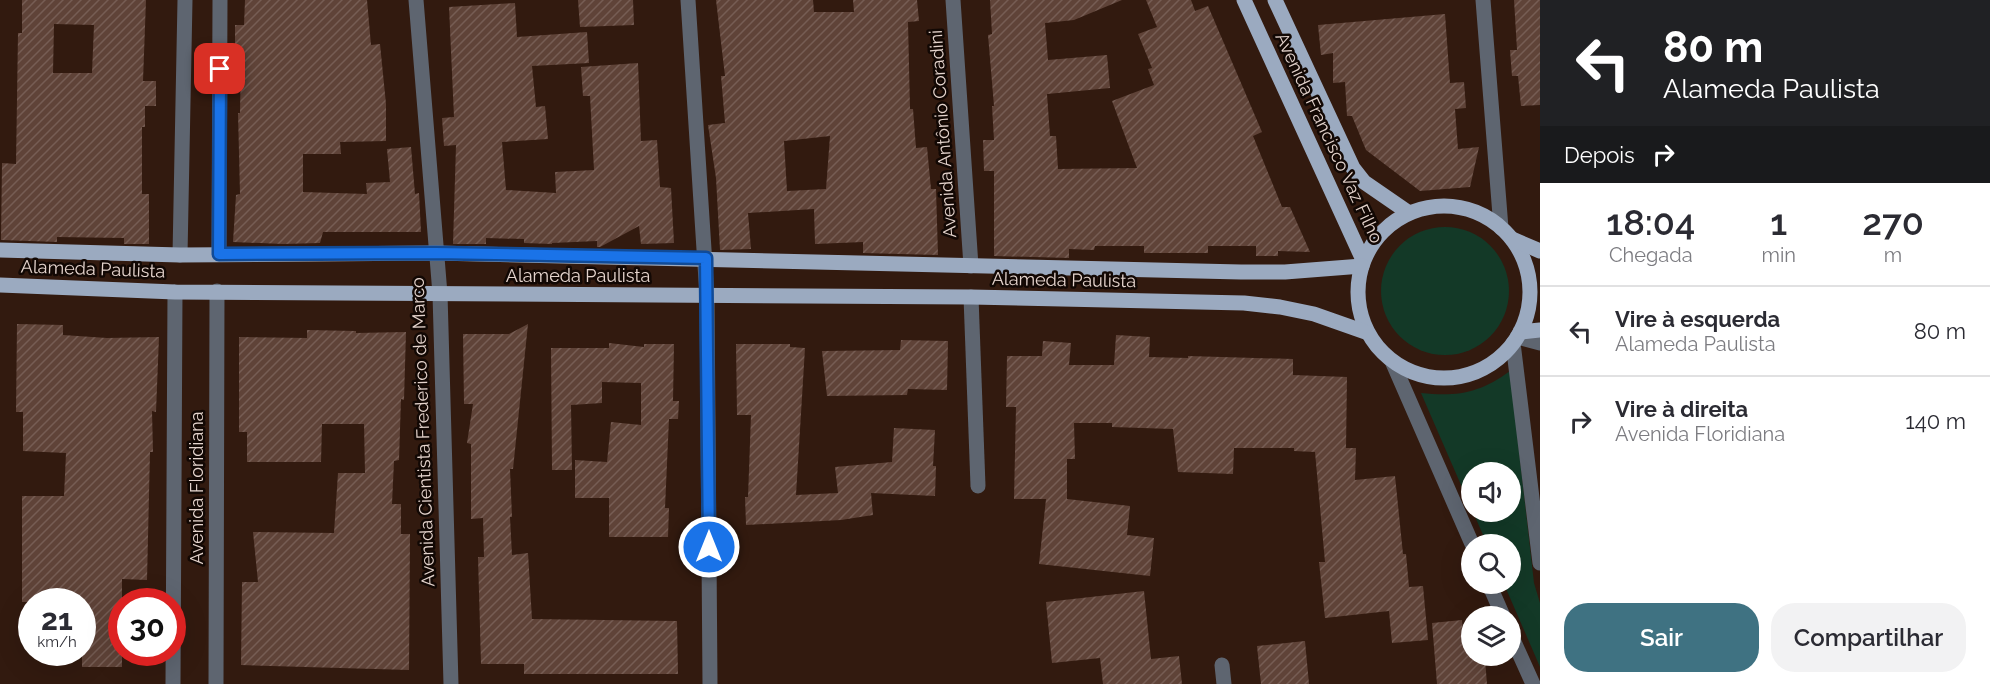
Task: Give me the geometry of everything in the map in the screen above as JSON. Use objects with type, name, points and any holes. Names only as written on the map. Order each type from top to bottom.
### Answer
[{"type":"main road","name":"Avenida Francisco Vaz Filho","points":[[1244,0],[1363,263]]},
{"type":"main road","name":"Avenida Francisco Vaz Filho","points":[[1275,0],[1353,168],[1364,182],[1409,213]]},
{"type":"main road","points":[[1433,206],[1457,206],[1481,214],[1512,239],[1524,261],[1529,285],[1528,309],[1516,337],[1494,362],[1470,374],[1443,378],[1416,374],[1392,361],[1378,348],[1368,333],[1360,312],[1358,289],[1363,263],[1374,240],[1390,224],[1409,213],[1433,206]]},
{"type":"main road","points":[[1512,239],[1540,251]]},
{"type":"main road","name":"Alameda Paulista","points":[[0,250],[180,255],[436,253],[1241,272],[1285,272],[1363,263]]},
{"type":"main road","name":"Alameda Paulista","points":[[0,285],[175,292],[970,297],[1244,303],[1314,314],[1368,333]]},
{"type":"main road","points":[[1516,337],[1540,330]]},
{"type":"street","points":[[180,255],[185,0]]},
{"type":"street","points":[[219,254],[220,0]]},
{"type":"street","name":"Avenida Cientista Frederico de Marco","points":[[416,0],[440,294],[451,684]]},
{"type":"street","points":[[688,0],[706,258],[710,684]]},
{"type":"street","name":"Avenida Antônio Coradini","points":[[953,0],[971,266]]},
{"type":"street","points":[[1483,0],[1501,228]]},
{"type":"street","name":"Avenida Floridiana","points":[[216,684],[217,291]]},
{"type":"street","name":"Avenida Floridiana","points":[[173,684],[175,292]]},
{"type":"street","points":[[970,297],[978,486]]},
{"type":"street","points":[[1540,343],[1516,337],[1540,563]]},
{"type":"street","points":[[1392,361],[1468,534]]},
{"type":"street","points":[[1521,657],[1533,684]]},
{"type":"street","points":[[1222,664],[1224,684]]},
{"type":"green space","points":[[1445,227],[1470,231],[1491,245],[1505,266],[1509,291],[1505,316],[1491,337],[1470,351],[1445,355],[1420,351],[1399,337],[1385,316],[1381,291],[1385,266],[1399,245],[1420,231]]},
{"type":"green space","points":[[1510,371],[1520,462],[1461,462],[1461,485],[1421,393],[1468,392]]},
{"type":"green space","points":[[1521,468],[1534,583],[1540,603],[1540,667],[1521,623],[1521,606],[1514,606],[1508,594],[1521,594],[1521,534],[1483,534],[1477,522],[1521,522]]},
{"type":"building","points":[[22,0],[146,0],[143,81],[156,81],[156,106],[145,106],[145,127],[142,127],[142,194],[149,194],[149,244],[124,244],[124,238],[57,237],[57,242],[1,240],[2,163],[16,164],[18,33],[22,33]],"holes":[[[54,24],[94,25],[92,73],[53,73]]]},
{"type":"building","points":[[245,0],[367,0],[371,45],[380,44],[386,104],[386,141],[340,142],[341,154],[303,154],[303,192],[367,194],[366,183],[390,182],[387,149],[411,147],[415,194],[419,193],[421,232],[323,232],[320,243],[233,242],[236,195],[240,194],[238,113],[240,113],[241,56],[235,56],[235,25],[244,25]]},
{"type":"building","points":[[578,0],[633,0],[634,25],[580,27]]},
{"type":"building","points":[[716,0],[813,0],[814,12],[854,12],[853,0],[917,0],[919,21],[908,22],[910,109],[913,109],[916,148],[927,147],[931,189],[936,189],[938,255],[863,253],[863,242],[815,244],[814,209],[748,213],[751,249],[720,250],[716,178],[708,125],[725,123],[721,76],[725,76]],"holes":[[[830,136],[826,189],[787,191],[784,141]]]},
{"type":"building","points":[[990,0],[1122,0],[1074,20],[1045,23],[1048,60],[1107,55],[1110,88],[1047,94],[1050,136],[1056,136],[1058,169],[1137,168],[1112,101],[1154,85],[1148,69],[1152,68],[1138,34],[1157,27],[1146,0],[1191,0],[1195,11],[1208,6],[1262,132],[1253,136],[1282,207],[1290,207],[1310,252],[1278,251],[1278,256],[1256,256],[1256,246],[1208,246],[1208,253],[1144,253],[1144,246],[1095,246],[1094,250],[1069,249],[1069,258],[994,256],[994,171],[984,171],[983,140],[994,140],[992,106],[994,106],[988,35],[992,34]]},
{"type":"building","points":[[1514,0],[1540,0],[1540,105],[1521,106],[1518,76],[1512,76],[1510,50],[1517,50]]},
{"type":"building","points":[[515,3],[517,37],[587,32],[589,63],[532,66],[536,107],[545,106],[548,139],[502,142],[506,190],[556,193],[555,172],[594,170],[590,96],[583,96],[581,67],[638,63],[641,141],[657,140],[660,187],[671,188],[674,243],[641,244],[639,226],[600,247],[597,247],[597,241],[552,244],[524,243],[524,239],[486,238],[486,244],[453,244],[456,145],[444,146],[442,118],[454,117],[449,7]]},
{"type":"building","points":[[1445,14],[1450,83],[1464,82],[1466,108],[1455,109],[1458,149],[1479,147],[1470,187],[1420,191],[1366,150],[1352,116],[1347,116],[1345,82],[1333,83],[1333,53],[1321,55],[1318,25]]},
{"type":"building","points":[[17,324],[63,325],[63,335],[107,338],[159,337],[156,412],[152,411],[153,452],[150,452],[147,580],[122,579],[122,588],[108,588],[108,666],[122,667],[82,667],[96,666],[96,588],[22,588],[22,496],[64,496],[66,453],[23,451],[23,412],[16,412]]},
{"type":"building","points":[[528,324],[513,469],[510,469],[512,517],[510,517],[512,555],[528,553],[532,619],[677,621],[678,674],[524,674],[524,664],[481,664],[478,557],[484,557],[483,518],[471,519],[471,444],[467,443],[473,404],[464,404],[463,334],[509,334]]},
{"type":"building","points":[[307,330],[356,331],[356,333],[406,332],[404,400],[401,399],[399,460],[394,461],[392,504],[401,504],[401,534],[410,534],[409,670],[241,665],[242,582],[258,582],[253,532],[334,533],[338,473],[365,473],[364,424],[322,424],[321,462],[247,462],[247,432],[239,432],[239,337],[307,338]]},
{"type":"building","points":[[1116,335],[1150,337],[1149,357],[1293,359],[1293,375],[1347,377],[1346,448],[1356,448],[1355,480],[1395,476],[1403,554],[1406,554],[1409,587],[1423,586],[1428,640],[1392,643],[1389,611],[1325,618],[1319,562],[1325,562],[1315,452],[1294,451],[1294,448],[1234,448],[1233,474],[1178,472],[1173,429],[1112,427],[1112,423],[1074,423],[1075,459],[1067,459],[1067,499],[1130,506],[1127,535],[1154,538],[1150,576],[1039,564],[1046,499],[1014,499],[1016,407],[1006,407],[1007,356],[1042,356],[1043,341],[1071,343],[1069,365],[1114,365]]},
{"type":"building","points":[[901,340],[948,341],[947,390],[908,389],[907,395],[827,396],[822,351],[900,350]]},
{"type":"building","points":[[609,343],[644,347],[644,344],[674,344],[673,401],[679,401],[678,419],[669,419],[665,508],[669,508],[668,537],[609,537],[609,498],[575,498],[575,460],[607,462],[611,422],[641,425],[641,383],[602,382],[602,403],[571,405],[572,470],[552,470],[551,348],[609,348]]},
{"type":"building","points":[[736,344],[790,344],[790,347],[805,348],[796,495],[838,493],[835,467],[892,462],[894,428],[935,430],[933,466],[936,466],[935,496],[871,493],[873,515],[841,520],[746,525],[745,497],[748,497],[751,415],[737,415]]},
{"type":"building","points":[[1144,591],[1151,659],[1179,656],[1182,684],[1103,684],[1100,658],[1052,663],[1046,602]]},
{"type":"building","points":[[1461,620],[1461,666],[1486,666],[1487,684],[1437,684],[1432,623]]},
{"type":"building","points":[[1305,641],[1309,684],[1261,684],[1257,646]]},
{"type":"route","points":[[220,69],[219,254],[436,253],[706,258],[709,547]]}]
